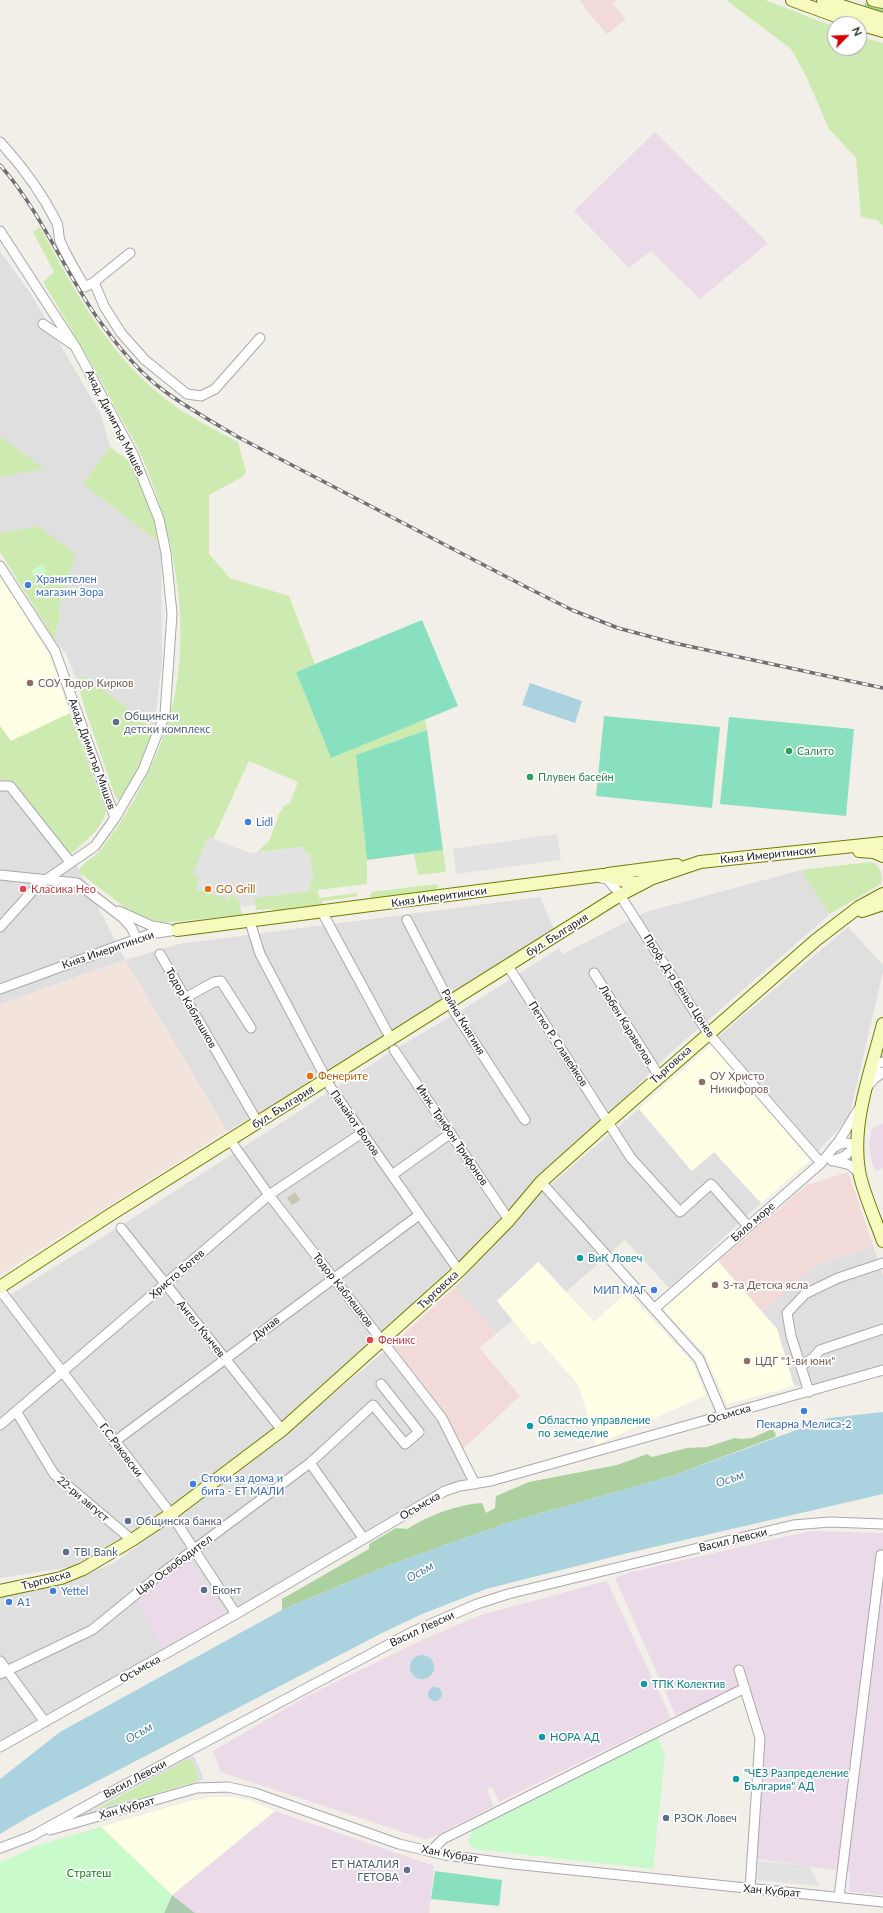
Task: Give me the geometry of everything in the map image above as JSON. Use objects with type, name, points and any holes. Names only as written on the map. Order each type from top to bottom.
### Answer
[{"type":"street","points":[[792,0],[836,16]]},
{"type":"street","points":[[823,0],[883,19]]},
{"type":"street","points":[[873,0],[883,2]]},
{"type":"street","points":[[867,27],[883,31]]},
{"type":"street","points":[[0,142],[18,162],[41,194],[58,224],[60,239],[69,261],[85,287],[94,282],[130,253]]},
{"type":"street","name":"Акад. Димитър Мишев","points":[[0,231],[76,348],[134,454],[159,519],[166,552],[172,614],[165,714],[143,770],[115,818],[95,846],[44,880],[0,927]]},
{"type":"street","points":[[94,282],[104,306],[121,334],[145,360],[187,394],[201,396],[215,389],[260,338]]},
{"type":"street","points":[[43,324],[76,348]]},
{"type":"street","name":"Акад. Димитър Мишев","points":[[0,566],[55,650],[115,818]]},
{"type":"street","points":[[0,786],[10,786],[71,863]]},
{"type":"street","name":"Княз Имеритински","points":[[0,989],[150,934],[604,875],[616,877],[630,883],[649,880],[700,862],[883,843]]},
{"type":"street","points":[[822,850],[874,852],[883,856]]},
{"type":"street","points":[[604,875],[700,862]]},
{"type":"street","points":[[61,869],[77,883],[114,909],[152,926],[177,930]]},
{"type":"street","points":[[0,875],[77,883]]},
{"type":"street","name":"Проф. Д-р Беньо Цонев","points":[[588,877],[607,880],[612,883],[708,1033],[821,1163]]},
{"type":"street","name":"бул. България","points":[[0,1287],[110,1214],[326,1080],[393,1044],[450,1002],[620,895],[649,880]]},
{"type":"street","points":[[834,924],[859,907],[883,894]]},
{"type":"street","points":[[834,924],[883,904]]},
{"type":"street","points":[[114,909],[131,927],[136,939]]},
{"type":"street","points":[[864,911],[883,910]]},
{"type":"street","name":"Инж. Трифон Трифонов","points":[[322,912],[393,1044],[509,1220]]},
{"type":"street","name":"Райна Княгиня","points":[[407,920],[450,1002],[525,1120]]},
{"type":"street","name":"Панайот Волов","points":[[250,922],[260,954],[326,1080],[459,1271]]},
{"type":"street","name":"Търговска","points":[[0,1591],[61,1578],[83,1569],[132,1540],[171,1514],[282,1430],[459,1271],[509,1220],[541,1182],[659,1076],[834,924]]},
{"type":"street","name":"Тодор Каблешков","points":[[160,954],[258,1123]]},
{"type":"street","name":"Петко Р. Славейков","points":[[508,966],[631,1158],[680,1212],[711,1184],[748,1226]]},
{"type":"street","name":"Любен Каравелов","points":[[594,973],[659,1076]]},
{"type":"street","points":[[185,998],[214,982],[221,981],[251,1028]]},
{"type":"street","points":[[883,1024],[880,1038],[880,1067],[866,1088],[858,1122],[856,1146],[860,1173],[883,1240]]},
{"type":"street","points":[[880,1038],[883,1050]]},
{"type":"street","name":"Бяло море","points":[[654,1309],[821,1163],[834,1148],[852,1122],[863,1101]]},
{"type":"street","name":"Христо Ботев","points":[[0,1425],[63,1373],[269,1195],[362,1133]]},
{"type":"street","points":[[392,1175],[451,1133]]},
{"type":"street","name":"Тодор Каблешков","points":[[230,1140],[269,1195],[442,1418],[475,1484]]},
{"type":"street","points":[[834,1148],[842,1143],[850,1142],[856,1146]]},
{"type":"street","points":[[832,1161],[845,1156],[856,1146]]},
{"type":"street","points":[[821,1163],[840,1161],[850,1165],[860,1173]]},
{"type":"street","points":[[541,1182],[699,1359],[723,1416]]},
{"type":"street","name":"Дунав","points":[[114,1442],[419,1215]]},
{"type":"street","name":"Ангел Кънчев","points":[[120,1228],[282,1430]]},
{"type":"street","points":[[809,1392],[791,1336],[787,1313],[805,1294],[838,1278],[883,1263]]},
{"type":"street","name":"Г.С.Раковски","points":[[0,1290],[114,1442],[171,1514],[236,1614]]},
{"type":"street","points":[[801,1366],[813,1358],[820,1350],[883,1329]]},
{"type":"street","name":"Осъмска","points":[[0,1748],[236,1614],[445,1492],[460,1486],[491,1481],[883,1370]]},
{"type":"street","name":"Цар Освободител","points":[[4,1672],[92,1630],[157,1577],[310,1463],[373,1405],[406,1444],[419,1432],[381,1384]]},
{"type":"street","name":"22-ри август","points":[[16,1411],[54,1474],[132,1540]]},
{"type":"street","points":[[310,1463],[364,1539]]},
{"type":"street","name":"Васил Левски","points":[[0,1848],[32,1836],[122,1786],[412,1632],[477,1604],[516,1592],[794,1525],[830,1522],[883,1524]]},
{"type":"street","points":[[839,1897],[881,1555]]},
{"type":"street","points":[[0,1660],[4,1672],[46,1722]]},
{"type":"street","points":[[739,1670],[760,1738],[750,1889]]},
{"type":"street","points":[[431,1851],[443,1839],[745,1688]]},
{"type":"street","name":"Хан Кубрат","points":[[32,1836],[197,1788],[228,1787],[255,1793],[399,1844],[431,1851],[513,1864],[883,1902]]},
{"type":"shaded area","points":[[580,0],[617,0],[613,4],[626,19],[607,34],[590,15]]},
{"type":"shaded area","points":[[655,132],[768,243],[700,299],[651,251],[629,268],[574,211]]},
{"type":"shaded area","points":[[0,251],[31,294],[101,415],[110,447],[83,484],[161,544],[162,661],[154,728],[83,675],[78,683],[66,654],[54,639],[60,616],[58,610],[75,554],[38,526],[0,533],[0,477],[43,469],[0,436]]},
{"type":"shaded area","name":"СОУ Тодор Кирков","points":[[0,576],[49,654],[70,713],[11,741],[0,726]]},
{"type":"shaded area","points":[[0,779],[13,781],[71,854],[125,960],[0,1004]]},
{"type":"shaded area","points":[[557,834],[561,860],[456,874],[453,849]]},
{"type":"shaded area","points":[[208,837],[250,853],[304,847],[305,853],[310,853],[313,881],[309,882],[310,891],[255,898],[255,905],[241,907],[239,900],[231,894],[229,899],[196,889],[200,877],[193,875]]},
{"type":"shaded area","points":[[801,870],[830,914],[667,1056],[498,1225],[270,1435],[159,1516],[71,1567],[0,1578],[0,1301],[133,1218],[394,1050],[475,1002],[559,948],[563,954],[646,912]]},
{"type":"shaded area","points":[[540,897],[555,931],[391,1039],[227,1131],[125,960],[179,944]]},
{"type":"shaded area","points":[[848,927],[883,965],[883,971],[849,1118],[818,1151],[718,1037]]},
{"type":"shaded area","points":[[125,960],[227,1131],[0,1275],[0,1004]]},
{"type":"shaded area","points":[[711,1045],[810,1160],[761,1203],[714,1152],[692,1171],[639,1109]]},
{"type":"shaded area","points":[[639,1109],[692,1171],[714,1152],[761,1203],[669,1288],[625,1240],[566,1292],[539,1262],[497,1301],[513,1320],[497,1333],[455,1287],[542,1192]]},
{"type":"shaded area","points":[[883,1123],[883,1168],[876,1171],[872,1163],[869,1144],[872,1128]]},
{"type":"shaded area","points":[[848,1172],[873,1246],[817,1264],[762,1312],[718,1261],[807,1185]]},
{"type":"shaded area","points":[[295,1192],[300,1200],[292,1205],[287,1198]]},
{"type":"shaded area","points":[[873,1246],[883,1276],[883,1367],[815,1386],[794,1386],[777,1329],[762,1312],[817,1264]]},
{"type":"shaded area","points":[[718,1261],[777,1329],[794,1386],[727,1404],[705,1354],[663,1309]]},
{"type":"shaded area","points":[[538,1262],[594,1322],[627,1292],[692,1362],[706,1395],[596,1445],[579,1386],[539,1340],[533,1345],[497,1301]]},
{"type":"shaded area","points":[[455,1287],[497,1333],[479,1348],[520,1396],[463,1449],[443,1409],[392,1345]]},
{"type":"shaded area","points":[[392,1345],[443,1409],[475,1473],[364,1534],[227,1614],[188,1558],[163,1651],[0,1742],[0,1597],[63,1584],[114,1563],[188,1509],[312,1412]]},
{"type":"shaded area","points":[[810,1531],[883,1533],[883,1895],[849,1892],[850,1872],[757,1859],[764,1736],[747,1687],[676,1716],[615,1578],[631,1572]]},
{"type":"shaded area","points":[[188,1558],[227,1614],[163,1651],[136,1600]]},
{"type":"shaded area","points":[[607,1581],[671,1718],[499,1802],[492,1787],[487,1789],[494,1806],[427,1840],[221,1772],[213,1751],[307,1696],[424,1639],[481,1615]]},
{"type":"shaded area","points":[[187,1756],[193,1756],[195,1758],[203,1777],[202,1780],[196,1782],[195,1780],[200,1778],[193,1760],[187,1759],[89,1812],[135,1798],[136,1800],[72,1821],[68,1820]]},
{"type":"shaded area","points":[[213,1797],[231,1797],[249,1800],[275,1811],[172,1895],[101,1827],[190,1801]]},
{"type":"shaded area","points":[[275,1811],[434,1866],[429,1913],[195,1913],[172,1895]]},
{"type":"shaded area","points":[[758,1861],[810,1866],[819,1886],[756,1880]]},
{"type":"shaded area","points":[[172,1895],[195,1913],[164,1913]]},
{"type":"green space","points":[[726,0],[765,0],[827,24],[827,56],[867,56],[867,38],[883,43],[883,226],[877,220],[861,217],[856,158],[829,129],[806,76],[791,49]]},
{"type":"green space","points":[[865,3],[883,7],[883,12],[864,7]]},
{"type":"green space","points":[[40,227],[66,275],[94,321],[127,363],[146,382],[175,406],[238,442],[246,472],[242,477],[209,495],[209,554],[230,578],[289,596],[315,664],[296,672],[331,758],[425,719],[427,730],[357,755],[367,860],[367,884],[318,890],[319,898],[357,893],[357,896],[355,897],[322,901],[323,906],[277,911],[271,909],[256,910],[254,898],[310,891],[309,882],[313,881],[310,853],[304,853],[304,847],[257,852],[269,841],[279,814],[284,806],[290,803],[298,782],[249,761],[213,839],[208,837],[193,875],[200,877],[197,889],[229,899],[231,894],[239,900],[242,915],[160,923],[127,909],[81,874],[79,870],[85,862],[100,851],[118,826],[145,779],[161,743],[172,708],[178,672],[181,635],[179,598],[174,562],[166,526],[142,457],[89,360],[43,282],[54,272],[33,232]]},
{"type":"green space","points":[[0,436],[44,469],[0,477]]},
{"type":"green space","points":[[110,447],[135,465],[156,523],[161,544],[83,484]]},
{"type":"green space","points":[[38,526],[76,554],[58,610],[60,616],[54,639],[0,552],[0,533]]},
{"type":"green space","points":[[42,564],[47,571],[36,578],[31,571]]},
{"type":"green space","points":[[422,620],[458,706],[331,758],[296,672]]},
{"type":"green space","points":[[83,675],[154,728],[140,766],[122,797],[118,800],[115,796],[83,703],[78,683]]},
{"type":"green space","points":[[70,713],[106,811],[104,818],[96,830],[71,854],[13,781],[0,779],[0,726],[11,741]]},
{"type":"green space","points":[[604,716],[720,727],[712,808],[596,796]]},
{"type":"green space","name":"Салито","points":[[729,717],[854,729],[846,816],[720,804]]},
{"type":"green space","points":[[427,730],[443,850],[367,860],[356,755]]},
{"type":"green space","points":[[443,850],[446,872],[418,875],[414,854]]},
{"type":"green space","points":[[871,862],[879,868],[882,877],[881,884],[830,914],[801,870]]},
{"type":"green space","points":[[436,884],[438,887],[437,891],[372,899],[369,896],[372,892]]},
{"type":"green space","points":[[772,1429],[776,1434],[775,1437],[672,1476],[510,1522],[384,1567],[282,1610],[282,1599],[369,1549],[369,1544],[396,1528],[407,1529],[425,1519],[452,1508],[472,1504],[482,1503],[486,1513],[495,1508],[496,1496],[529,1482],[617,1465],[647,1454],[652,1457],[687,1448],[707,1447],[735,1438],[752,1438]]},
{"type":"green space","points":[[658,1737],[665,1755],[653,1869],[475,1849],[468,1842],[473,1829]]},
{"type":"green space","points":[[192,1758],[200,1778],[195,1780],[196,1782],[89,1813],[187,1759]]},
{"type":"green space","name":"Стратеш","points":[[101,1827],[172,1895],[164,1913],[0,1913],[0,1863],[36,1846]]},
{"type":"green space","points":[[435,1871],[502,1880],[499,1906],[431,1899]]},
{"type":"water","points":[[530,683],[582,701],[575,723],[522,705]]},
{"type":"water","name":"Осъм","points":[[883,1412],[883,1494],[628,1553],[486,1589],[422,1614],[382,1633],[30,1816],[0,1834],[0,1779],[60,1732],[282,1610],[384,1567],[510,1522],[672,1476],[829,1418]]},
{"type":"water","points":[[422,1655],[427,1656],[433,1662],[433,1672],[427,1678],[422,1679],[417,1678],[411,1672],[410,1667],[411,1662],[417,1656]]},
{"type":"water","points":[[432,1687],[438,1687],[442,1691],[442,1697],[438,1701],[432,1701],[428,1697],[428,1691]]},
{"type":"railway","points":[[0,165],[27,201],[96,316],[135,365],[153,382],[181,403],[238,437],[526,587],[572,610],[618,628],[674,643],[883,688]]},
{"type":"place","name":"Хранителен магазин Зора","points":[[28,585]]},
{"type":"place","name":"СОУ Тодор Кирков","points":[[30,683]]},
{"type":"place","name":"Общински детски комплекс","points":[[116,722]]},
{"type":"place","name":"Салито","points":[[789,751]]},
{"type":"place","name":"Плувен басейн","points":[[530,777]]},
{"type":"place","name":"Lidl","points":[[248,822]]},
{"type":"place","name":"Класика Нео","points":[[23,889]]},
{"type":"place","name":"GO Grill","points":[[208,889]]},
{"type":"place","name":"Фенерите","points":[[310,1076]]},
{"type":"place","name":"ОУ Христо Никифоров","points":[[702,1082]]},
{"type":"place","name":"ВиК Ловеч","points":[[580,1258]]},
{"type":"place","name":"3-та Детска ясла","points":[[715,1285]]},
{"type":"place","name":"МИП МАГ","points":[[654,1290]]},
{"type":"place","name":"Феникс","points":[[370,1340]]},
{"type":"place","name":"ЦДГ \"1-ви юни\"","points":[[747,1361]]},
{"type":"place","name":"Пекарна Мелиса-2","points":[[804,1411]]},
{"type":"place","name":"Областно управление по земеделие","points":[[530,1426]]},
{"type":"place","name":"Стоки за дома и бита - ЕТ МАЛИ","points":[[193,1484]]},
{"type":"place","name":"Общинска банка","points":[[128,1521]]},
{"type":"place","name":"TBI Bank","points":[[66,1552]]},
{"type":"place","name":"Еконт","points":[[204,1590]]},
{"type":"place","name":"Yettel","points":[[53,1591]]},
{"type":"place","name":"A1","points":[[9,1602]]},
{"type":"place","name":"ТПК Колектив","points":[[644,1684]]},
{"type":"place","name":"НОРА АД","points":[[542,1737]]},
{"type":"place","name":"\"ЧЕЗ Разпределение България\" АД","points":[[736,1779]]},
{"type":"place","name":"РЗОК Ловеч","points":[[666,1818]]},
{"type":"place","name":"ЕТ НАТАЛИЯ ГЕТОВА","points":[[407,1870]]}]
